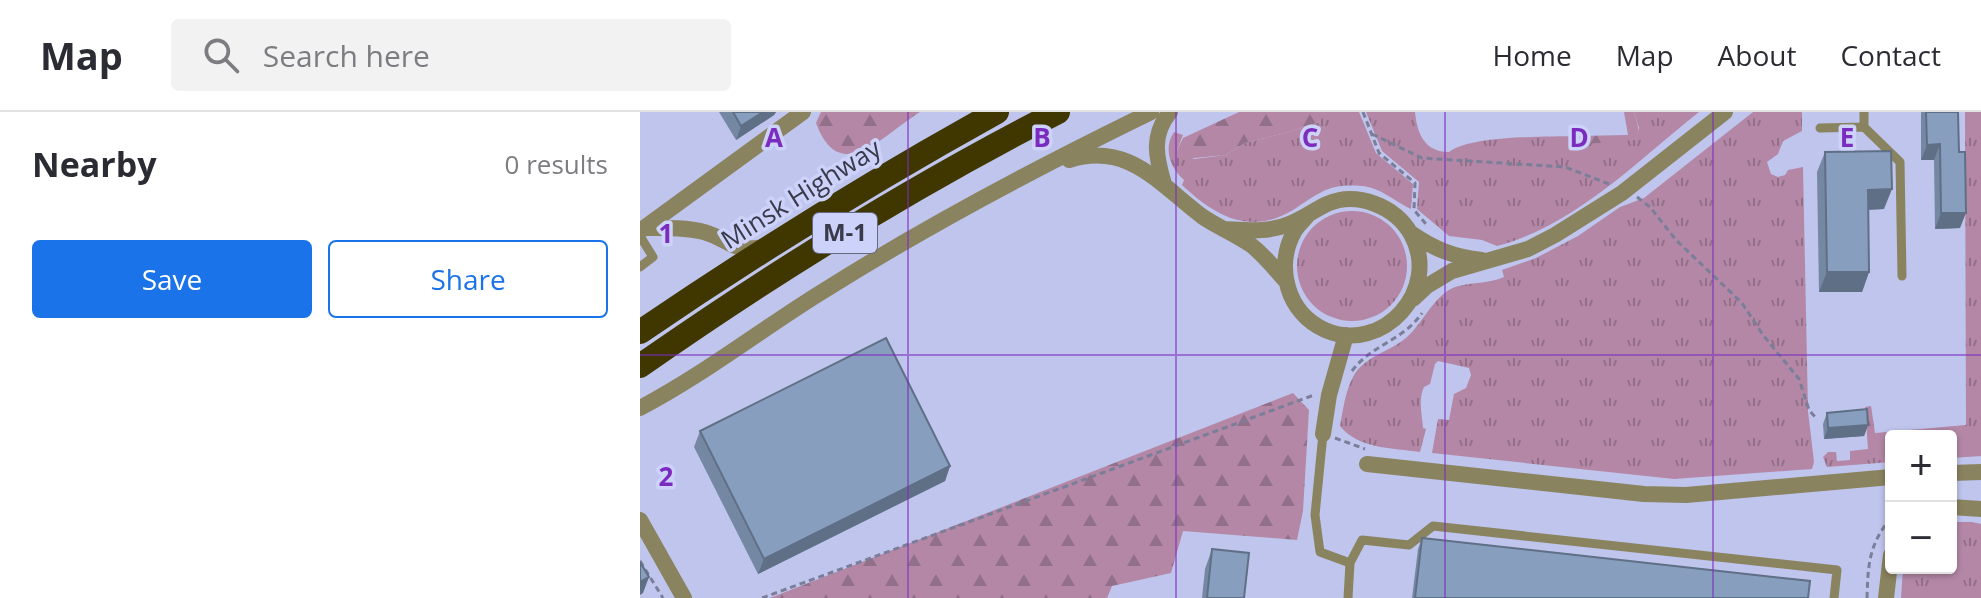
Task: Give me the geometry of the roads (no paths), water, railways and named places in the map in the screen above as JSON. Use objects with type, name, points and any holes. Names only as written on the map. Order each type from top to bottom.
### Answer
[{"type":"highway","name":"Minsk Highway","points":[[640,332],[767,247],[890,171],[997,112]]},
{"type":"highway","name":"М-1","points":[[640,366],[716,313],[810,254],[1058,112]]},
{"type":"street","points":[[641,229],[803,112]]},
{"type":"street","points":[[640,411],[847,276],[955,213],[1151,112]]},
{"type":"street","points":[[1164,184],[1155,146],[1159,130],[1170,112]]},
{"type":"street","points":[[1309,214],[1294,231],[1284,259],[1285,280],[1291,298],[1305,316],[1324,329],[1346,335],[1366,334],[1400,316],[1427,286],[1452,271],[1528,249],[1622,193],[1725,112]]},
{"type":"street","points":[[1037,171],[1086,155],[1126,160],[1164,184],[1205,219],[1254,248],[1285,280]]},
{"type":"street","points":[[1223,229],[1272,229],[1290,224],[1329,203],[1352,199],[1375,203],[1395,214],[1426,243],[1452,255],[1487,261]]},
{"type":"street","points":[[641,229],[708,233],[737,248],[767,247]]},
{"type":"street","points":[[1410,231],[1420,266],[1418,284],[1411,301]]},
{"type":"street","points":[[1323,434],[1329,395],[1346,335]]},
{"type":"street","points":[[1368,458],[1644,494],[1686,495],[1885,478]]},
{"type":"street","points":[[1957,475],[1981,472]]},
{"type":"street","points":[[1957,507],[1981,509]]},
{"type":"street","points":[[640,520],[684,598]]},
{"type":"street","points":[[1886,598],[1889,574]]},
{"type":"lane","points":[[1864,112],[1864,127]]},
{"type":"lane","points":[[1820,128],[1864,127],[1900,162],[1902,276]]},
{"type":"lane","points":[[640,267],[653,257],[641,229]]},
{"type":"lane","points":[[1323,434],[1315,515],[1320,552],[1350,563]]},
{"type":"lane","points":[[1348,598],[1350,563],[1362,540],[1409,545],[1433,526],[1837,570],[1834,598]]}]
